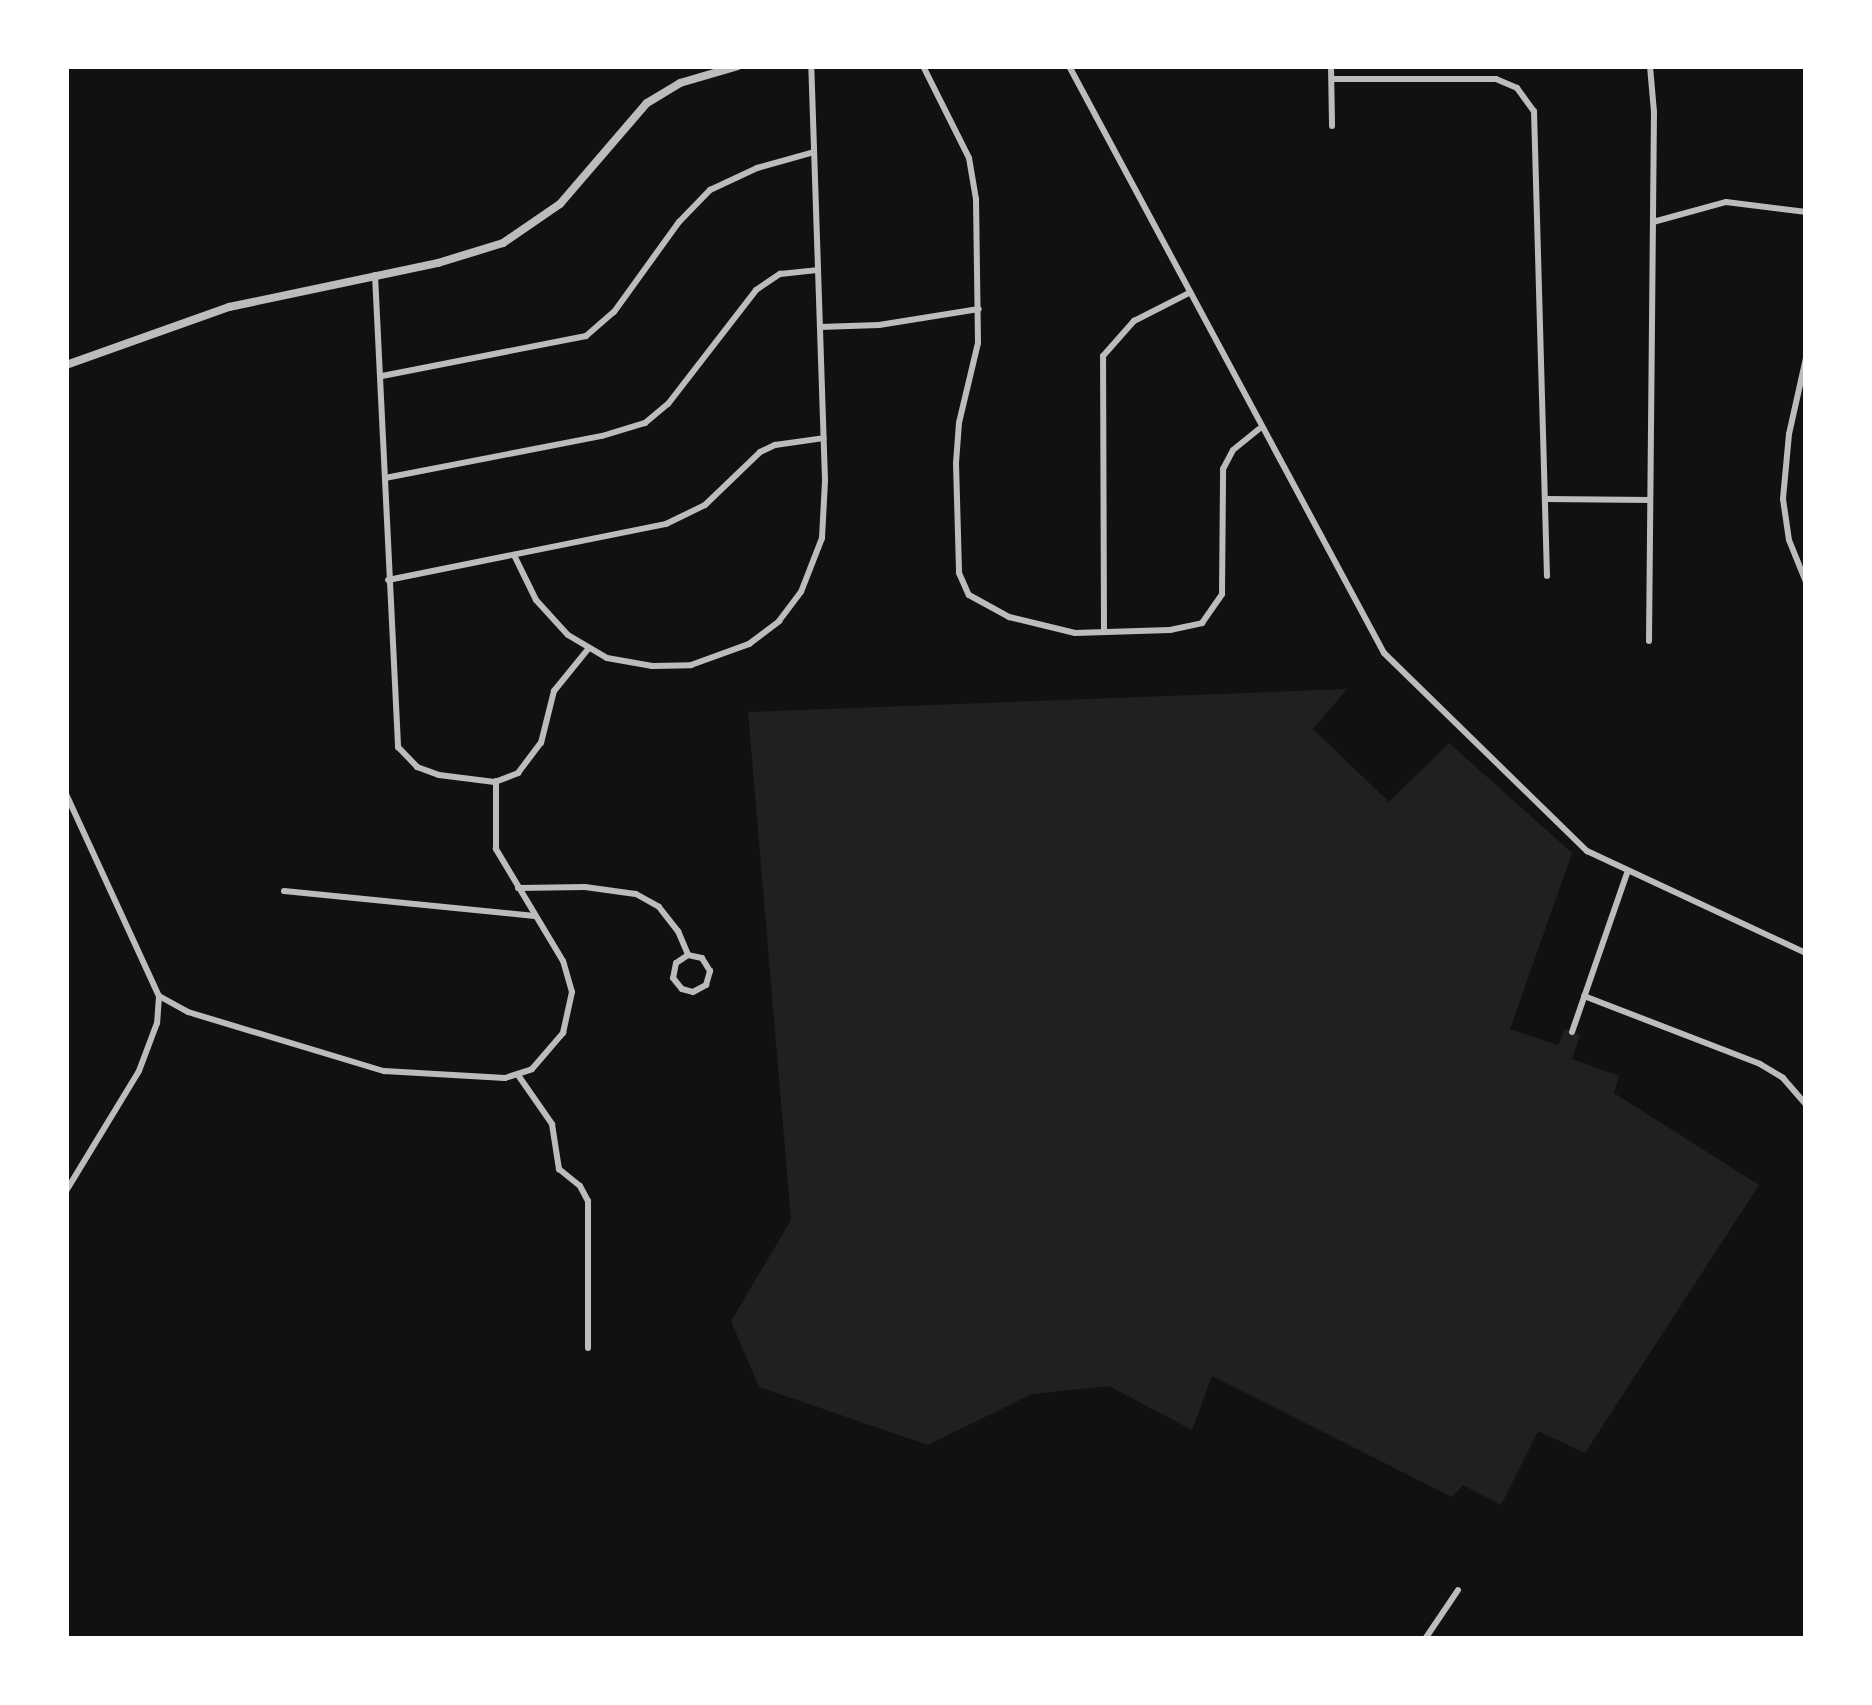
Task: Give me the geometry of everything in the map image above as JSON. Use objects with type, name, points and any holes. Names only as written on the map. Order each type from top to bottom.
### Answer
[{"type":"street","points":[[66,365],[230,307],[452,260],[521,234],[560,204],[647,103],[671,87],[738,66]]},
{"type":"street","points":[[514,555],[536,600],[588,650],[630,663],[691,665],[749,644],[778,621],[801,592],[818,557],[824,523],[811,66]]},
{"type":"street","points":[[923,66],[969,158],[976,199],[980,309],[974,368],[956,440],[962,585],[977,603],[1039,627],[1189,628],[1217,607],[1222,594],[1223,469],[1233,450],[1261,428]]},
{"type":"street","points":[[1069,66],[1384,653],[1570,839],[1627,873],[1806,953]]},
{"type":"street","points":[[1331,66],[1332,126]]},
{"type":"street","points":[[1649,641],[1650,66]]},
{"type":"street","points":[[1332,79],[1496,79],[1517,88],[1534,111],[1547,576]]},
{"type":"street","points":[[382,376],[586,336],[614,312],[680,222],[710,190],[757,168],[814,152]]},
{"type":"street","points":[[1653,222],[1726,202],[1806,212]]},
{"type":"street","points":[[386,478],[602,436],[645,423],[668,404],[756,290],[780,274],[819,270]]},
{"type":"street","points":[[375,275],[398,747],[428,772],[496,782],[529,764],[541,742],[554,692],[588,650]]},
{"type":"street","points":[[1104,631],[1103,356],[1134,320],[1189,293]]},
{"type":"street","points":[[820,327],[879,325],[980,309]]},
{"type":"street","points":[[1806,358],[1783,487],[1789,540],[1806,582]]},
{"type":"street","points":[[388,580],[681,518],[705,505],[760,452],[775,445],[824,438]]},
{"type":"street","points":[[1546,499],[1650,500]]},
{"type":"street","points":[[159,996],[188,1012],[384,1071],[518,1075],[554,1046],[572,1006],[563,961],[496,849],[496,782]]},
{"type":"street","points":[[66,794],[159,996],[157,1023],[139,1071],[66,1191]]},
{"type":"street","points":[[1572,1031],[1627,873]]},
{"type":"street","points":[[518,888],[636,894],[669,916],[688,955]]},
{"type":"street","points":[[284,891],[536,916]]},
{"type":"street","points":[[688,955],[702,958],[710,971],[706,985],[693,992],[679,987],[673,974],[678,960],[688,955]]},
{"type":"street","points":[[1584,996],[1760,1064],[1784,1078],[1806,1104]]},
{"type":"street","points":[[518,1075],[552,1124],[559,1169],[580,1186],[587,1201],[588,1348]]},
{"type":"street","points":[[1425,1639],[1457,1591]]},
{"type":"shaded area","points":[[1347,689],[1313,729],[1389,802],[1449,743],[1572,853],[1510,1029],[1558,1045],[1565,1029],[1580,1035],[1572,1059],[1619,1076],[1614,1093],[1759,1185],[1585,1453],[1538,1431],[1501,1505],[1463,1485],[1452,1497],[1212,1376],[1192,1430],[1109,1386],[1032,1394],[928,1445],[759,1387],[731,1321],[791,1220],[748,712]]}]
